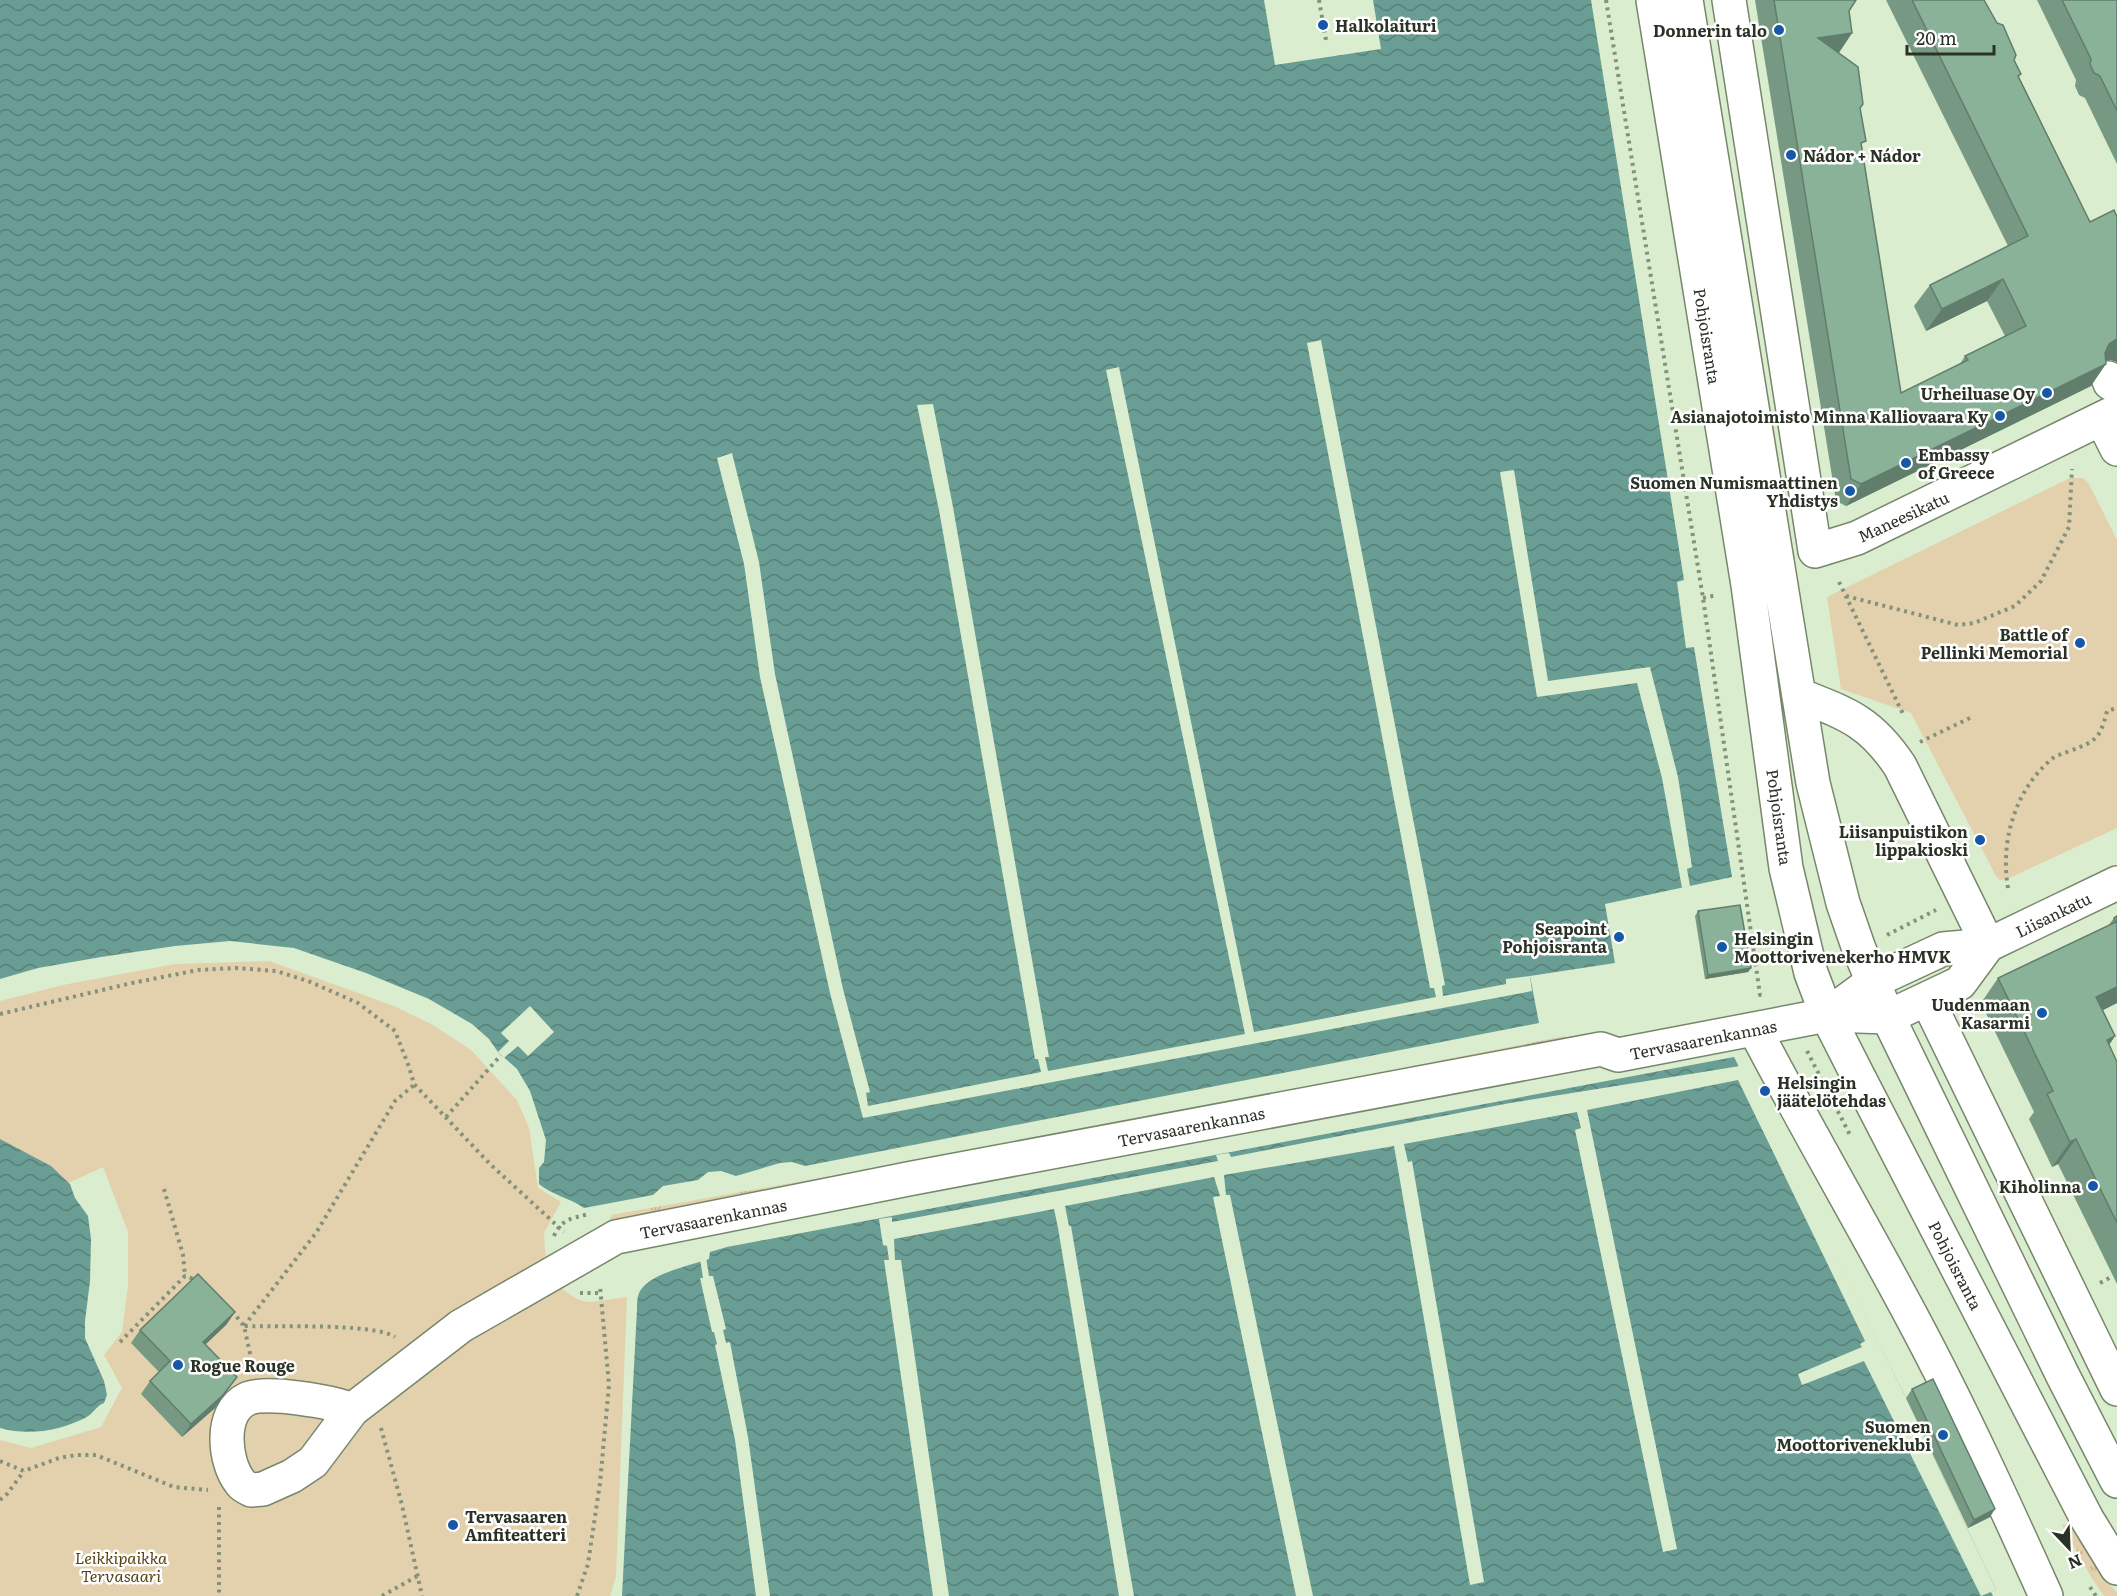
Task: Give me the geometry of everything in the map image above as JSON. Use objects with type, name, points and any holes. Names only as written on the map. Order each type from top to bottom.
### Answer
[{"type":"main road","name":"Pohjoisranta","points":[[1653,0],[1748,585],[1786,868],[1806,954],[1827,1015],[2087,1520],[2116,1567]]},
{"type":"main road","name":"Pohjoisranta","points":[[1686,0],[1813,783],[1846,912],[1872,982],[1888,1017],[2063,1376],[2117,1481]]},
{"type":"main road","name":"Maneesikatu","points":[[1729,0],[1815,551],[1857,538],[2109,398]]},
{"type":"main road","points":[[2109,398],[2117,449]]},
{"type":"main road","points":[[1799,695],[1855,718],[1888,748],[1900,766],[1988,945]]},
{"type":"main road","name":"Liisankatu","points":[[1827,1015],[1872,982],[1942,949],[1988,945],[2117,883]]},
{"type":"main road","name":"Liisankatu","points":[[1827,1015],[1888,1017],[1960,983],[1988,945]]},
{"type":"main road","points":[[1927,999],[2117,1389]]},
{"type":"main road","name":"Tervasaarenkannas","points":[[251,1490],[262,1489],[292,1476],[313,1462],[361,1403],[461,1326],[616,1237],[1601,1049],[1617,1055],[1827,1015]]},
{"type":"main road","points":[[1755,1029],[1798,1113],[1914,1321],[2009,1512],[2046,1596]]},
{"type":"main road","points":[[251,1490],[240,1483],[232,1467],[227,1449],[226,1430],[230,1417],[247,1399],[286,1397],[339,1405],[361,1403]]},
{"type":"path","points":[[1319,0],[1326,40]]},
{"type":"path","points":[[1606,0],[1703,598],[1760,994],[1771,992]]},
{"type":"path","points":[[1846,596],[1958,625],[1974,623],[2015,606],[2041,581],[2069,527],[2072,469]]},
{"type":"path","points":[[1839,582],[1903,714]]},
{"type":"path","points":[[1703,598],[1716,596],[1720,590]]},
{"type":"path","points":[[2008,888],[2006,852],[2013,814],[2030,784],[2055,756],[2094,742],[2102,730],[2107,711],[2117,708]]},
{"type":"path","points":[[1914,744],[1972,717]]},
{"type":"path","points":[[1882,937],[1913,922]]},
{"type":"path","points":[[0,1014],[132,982],[198,970],[236,968],[276,971],[308,981],[358,1003],[394,1031],[414,1084],[490,1164],[567,1234]]},
{"type":"path","points":[[446,1116],[501,1055]]},
{"type":"path","points":[[244,1326],[316,1233],[395,1101],[414,1084]]},
{"type":"path","points":[[164,1189],[180,1244],[185,1276]]},
{"type":"path","points":[[185,1276],[200,1281]]},
{"type":"path","points":[[120,1342],[185,1276]]},
{"type":"path","points":[[577,1596],[588,1564],[600,1483],[609,1385],[600,1286]]},
{"type":"path","points":[[227,1306],[244,1326],[260,1397]]},
{"type":"path","points":[[244,1326],[361,1328],[389,1333],[403,1343],[418,1361]]},
{"type":"path","points":[[361,1403],[392,1466],[422,1596]]},
{"type":"path","points":[[0,1500],[24,1471],[59,1458],[76,1455],[96,1455],[174,1487],[219,1491],[251,1490]]},
{"type":"path","points":[[0,1461],[24,1471]]},
{"type":"path","points":[[219,1491],[219,1596]]},
{"type":"path","points":[[382,1596],[418,1575]]},
{"type":"green space","points":[[2070,478],[2083,478],[2089,484],[2117,540],[2117,828],[2007,879],[2000,880],[1911,713],[1841,689],[1827,597]]},
{"type":"green space","name":"Leikkipaikka Tervasaari","points":[[269,961],[394,1006],[433,1025],[471,1050],[517,1100],[529,1128],[538,1188],[561,1202],[544,1233],[546,1264],[557,1285],[582,1301],[627,1297],[616,1577],[610,1596],[0,1596],[0,1440],[31,1448],[101,1427],[122,1388],[104,1355],[122,1332],[128,1286],[128,1232],[103,1167],[62,1186],[0,1148],[0,1001],[63,985],[175,964]]},
{"type":"green space","points":[[1565,1036],[1567,1044],[1414,1073],[1412,1066]]},
{"type":"green space","points":[[876,1168],[878,1179],[610,1231],[611,1215]]},
{"type":"green space","points":[[2076,1522],[2088,1551],[2117,1596],[2104,1596],[2062,1525]]},
{"type":"water","points":[[0,0],[1591,0],[1684,580],[1677,582],[1686,648],[1694,647],[1732,877],[1605,904],[1615,963],[1530,976],[1539,1023],[805,1166],[792,1162],[780,1163],[736,1176],[721,1171],[708,1172],[698,1180],[663,1186],[653,1195],[584,1208],[539,1184],[539,1168],[544,1162],[546,1140],[530,1091],[517,1069],[472,1024],[429,999],[366,973],[294,948],[230,941],[175,946],[101,957],[38,968],[0,979]]},
{"type":"water","points":[[1734,1057],[1906,1398],[1996,1590],[1991,1592],[1993,1596],[622,1596],[637,1300],[645,1285],[661,1275],[709,1259],[710,1252],[727,1247]]},
{"type":"water","points":[[0,1139],[51,1166],[70,1184],[75,1198],[88,1216],[91,1239],[90,1281],[85,1338],[104,1381],[107,1395],[104,1403],[85,1418],[44,1431],[22,1432],[0,1428]]},
{"type":"pier","name":"Halkolaituri","points":[[1264,0],[1373,0],[1381,49],[1275,65]]},
{"type":"pier","points":[[1321,340],[1445,985],[1442,986],[1443,996],[1506,984],[1506,979],[1530,976],[1532,991],[863,1118],[830,993],[760,677],[744,564],[717,458],[732,453],[759,562],[775,674],[843,989],[870,1092],[866,1093],[868,1106],[1041,1072],[1038,1059],[1035,1059],[939,510],[917,405],[933,404],[1049,1057],[1045,1057],[1048,1071],[1245,1034],[1106,370],[1119,367],[1254,1032],[1436,997],[1434,988],[1430,988],[1307,343]]},
{"type":"pier","points":[[1514,470],[1548,681],[1650,667],[1678,777],[1692,867],[1687,869],[1690,886],[1682,888],[1662,778],[1637,683],[1537,697],[1500,472]]},
{"type":"pier","points":[[530,1006],[554,1032],[528,1056],[518,1046],[504,1058],[498,1052],[509,1041],[501,1033]]},
{"type":"pier","points":[[1740,1066],[1906,1398],[1996,1590],[1981,1596],[1864,1361],[1802,1385],[1798,1374],[1862,1347],[1860,1344],[1865,1341],[1738,1080],[1587,1110],[1677,1549],[1663,1552],[1575,1130],[1581,1128],[1577,1112],[1404,1144],[1408,1162],[1412,1161],[1484,1582],[1470,1585],[1394,1146],[1224,1175],[1226,1195],[1230,1195],[1313,1596],[1296,1596],[1213,1197],[1220,1196],[1214,1177],[1065,1206],[1069,1226],[1071,1226],[1134,1596],[1119,1596],[1054,1209],[894,1239],[895,1260],[901,1260],[949,1596],[933,1596],[884,1260],[889,1260],[887,1246],[883,1245],[879,1219],[892,1217],[892,1222],[1218,1161],[1216,1155],[1229,1153],[1231,1157],[1510,1103]]},
{"type":"pier","points":[[706,1257],[709,1276],[713,1276],[726,1329],[723,1330],[726,1343],[730,1342],[748,1437],[770,1596],[756,1596],[735,1440],[715,1345],[717,1344],[714,1332],[712,1332],[700,1278],[703,1278],[700,1259]]},
{"type":"building","points":[[1774,0],[1856,0],[1849,11],[1852,33],[1818,38],[1858,67],[1863,104],[1860,108],[1866,141],[1861,143],[1901,393],[1968,360],[1965,356],[2026,326],[2003,279],[1942,309],[1930,285],[2028,236],[1912,0],[1984,0],[1997,23],[2003,25],[2016,55],[2014,60],[2021,74],[2018,76],[2090,222],[2114,210],[2117,217],[2117,339],[2109,344],[2105,353],[2106,364],[1861,484],[1851,479]]},
{"type":"building","points":[[2062,0],[2117,0],[2117,111],[2100,76],[2094,73],[2090,64],[2091,59]]},
{"type":"building","name":"Helsingin Moottorivenekerho HMVK","points":[[1740,905],[1751,968],[1708,975],[1698,911]]},
{"type":"building","points":[[2117,916],[2117,987],[2096,997],[2115,1036],[2107,1040],[2117,1062],[2117,1223],[2076,1139],[2070,1142],[2047,1094],[2053,1091],[1998,978],[2116,922],[2114,918]]},
{"type":"building","name":"Rogue Rouge","points":[[198,1274],[235,1312],[203,1342],[237,1377],[223,1395],[191,1424],[150,1381],[170,1361],[140,1330]]},
{"type":"building","name":"Suomen Moottoriveneklubi","points":[[1933,1379],[1995,1509],[1974,1520],[1912,1389]]},
{"type":"place","name":"Halkolaituri","points":[[1323,25]]},
{"type":"place","name":"Donnerin talo","points":[[1779,30]]},
{"type":"place","name":"Nádor + Nádor","points":[[1791,155]]},
{"type":"place","name":"Urheiluase Oy","points":[[2047,393]]},
{"type":"place","name":"Asianajotoimisto Minna Kalliovaara Ky","points":[[2000,416]]},
{"type":"place","name":"Embassy of Greece","points":[[1906,463]]},
{"type":"place","name":"Suomen Numismaattinen Yhdistys","points":[[1850,491]]},
{"type":"place","name":"Battle of Pellinki Memorial","points":[[2080,643]]},
{"type":"place","name":"Liisanpuistikon lippakioski","points":[[1980,840]]},
{"type":"place","name":"Seapoint Pohjoisranta","points":[[1619,937]]},
{"type":"place","name":"Helsingin Moottorivenekerho HMVK","points":[[1722,947]]},
{"type":"place","name":"Uudenmaan Kasarmi","points":[[2042,1013]]},
{"type":"place","name":"Helsingin jäätelötehdas","points":[[1765,1091]]},
{"type":"place","name":"Kiholinna","points":[[2093,1186]]},
{"type":"place","name":"Rogue Rouge","points":[[178,1365]]},
{"type":"place","name":"Suomen Moottoriveneklubi","points":[[1943,1435]]},
{"type":"place","name":"Tervasaaren Amfiteatteri","points":[[453,1525]]}]
